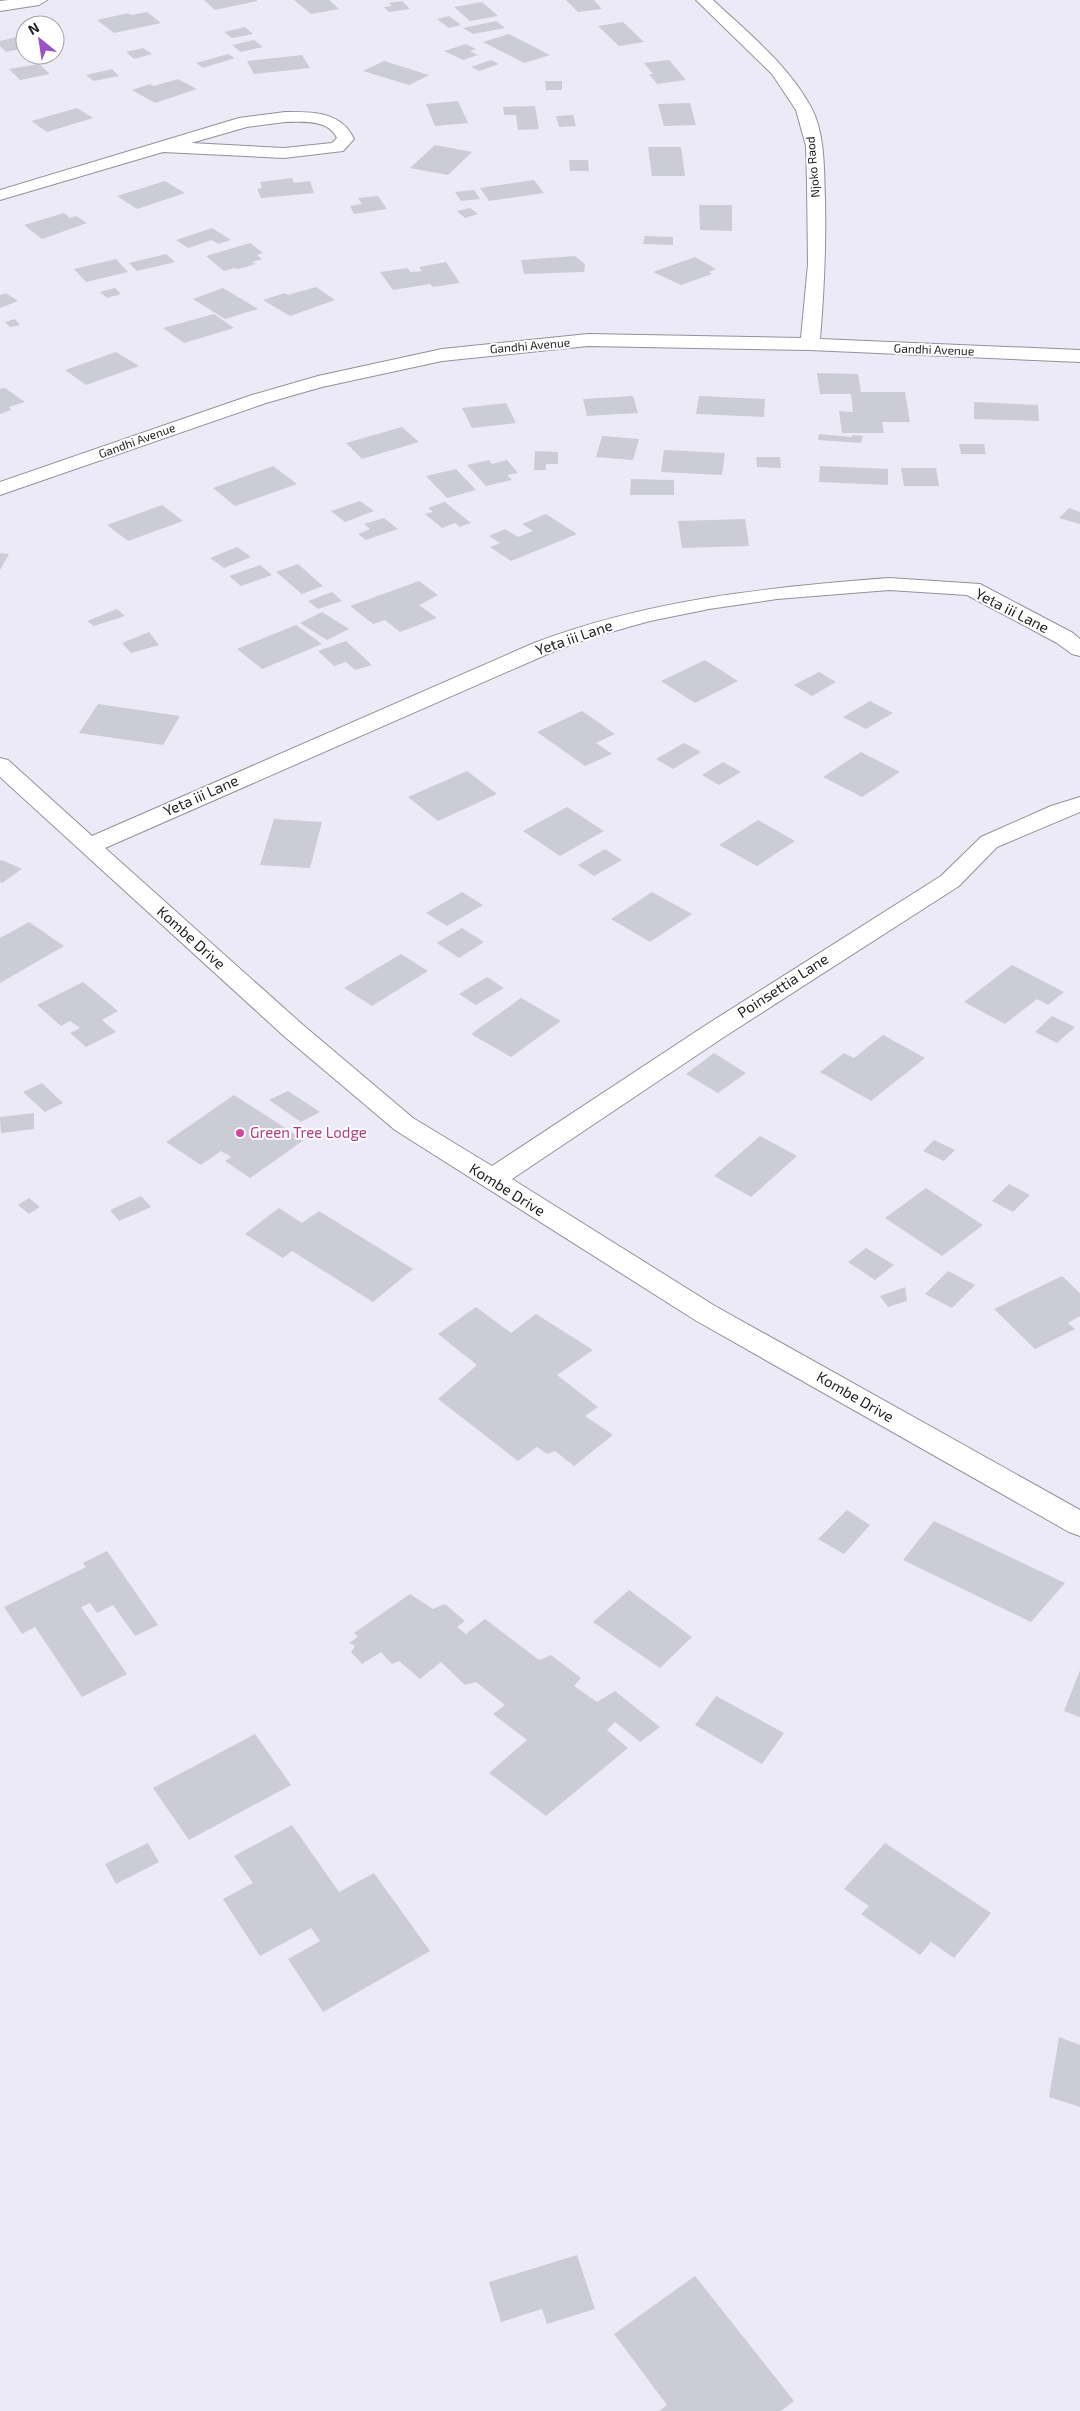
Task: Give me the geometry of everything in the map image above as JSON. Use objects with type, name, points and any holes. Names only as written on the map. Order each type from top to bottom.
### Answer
[{"type":"street","points":[[0,6],[39,0]]},
{"type":"street","name":"Njoko Raod","points":[[704,0],[778,71],[804,110],[814,146],[816,182],[817,264],[810,344]]},
{"type":"street","points":[[0,195],[245,122],[270,117],[314,118],[336,125],[345,133],[346,139],[336,147],[284,153],[165,147]]},
{"type":"street","name":"Gandhi Avenue","points":[[0,489],[259,399],[318,382],[442,354],[588,340],[810,344],[1080,356]]},
{"type":"street","name":"Yeta iii Lane","points":[[88,846],[542,648],[581,633],[657,613],[777,593],[889,584],[972,589],[1065,638],[1080,649]]},
{"type":"street","name":"Kombe Drive","points":[[0,765],[294,1031],[404,1124],[706,1313],[1080,1524]]},
{"type":"street","name":"Poinsettia Lane","points":[[491,1180],[715,1031],[950,881],[989,842],[1059,811],[1080,804]]},
{"type":"building","points":[[204,0],[257,0],[257,1],[215,10]]},
{"type":"building","points":[[294,0],[329,0],[339,9],[311,14]]},
{"type":"building","points":[[566,0],[594,0],[602,9],[578,12]]},
{"type":"building","points":[[402,1],[410,9],[389,12],[384,7],[392,6],[389,3]]},
{"type":"building","points":[[482,2],[498,16],[470,21],[454,7]]},
{"type":"building","points":[[147,12],[161,23],[114,33],[97,20],[128,13],[131,15]]},
{"type":"building","points":[[449,16],[461,25],[449,28],[437,19]]},
{"type":"building","points":[[496,21],[505,28],[473,34],[463,28]]},
{"type":"building","points":[[623,22],[644,42],[619,46],[598,26]]},
{"type":"building","points":[[245,27],[253,34],[232,38],[224,32]]},
{"type":"building","points":[[509,34],[550,55],[524,63],[483,42]]},
{"type":"building","points":[[15,37],[15,50],[6,52],[0,46],[0,41]]},
{"type":"building","points":[[254,40],[263,47],[241,52],[232,45]]},
{"type":"building","points":[[466,44],[476,49],[470,51],[478,55],[463,60],[444,51]]},
{"type":"building","points":[[143,48],[152,54],[134,59],[126,52]]},
{"type":"building","points":[[228,54],[235,58],[203,68],[196,63]]},
{"type":"building","points":[[302,55],[310,68],[254,74],[247,61]]},
{"type":"building","points":[[491,60],[499,64],[479,71],[471,67]]},
{"type":"building","points":[[669,60],[686,80],[657,84],[649,74],[653,74],[644,63]]},
{"type":"building","points":[[384,61],[429,75],[409,85],[363,71]]},
{"type":"building","points":[[40,65],[50,74],[20,80],[9,69]]},
{"type":"building","points":[[112,69],[119,76],[94,81],[86,75]]},
{"type":"building","points":[[178,79],[197,89],[155,103],[132,90],[150,84],[154,86]]},
{"type":"building","points":[[545,81],[562,81],[562,90],[546,90]]},
{"type":"building","points":[[458,101],[468,123],[435,126],[426,104]]},
{"type":"building","points":[[690,103],[696,125],[664,126],[658,104]]},
{"type":"building","points":[[535,106],[539,129],[518,130],[516,115],[504,115],[503,107]]},
{"type":"building","points":[[77,108],[93,118],[47,132],[31,121]]},
{"type":"building","points":[[573,115],[576,126],[559,127],[556,116]]},
{"type":"building","points":[[435,145],[472,152],[448,175],[410,168]]},
{"type":"building","points":[[648,147],[681,147],[685,176],[652,176]]},
{"type":"building","points":[[569,160],[588,160],[589,171],[570,171]]},
{"type":"building","points":[[292,178],[294,183],[310,181],[314,193],[261,198],[257,189],[262,188],[260,182]]},
{"type":"building","points":[[534,180],[544,193],[489,201],[480,188]]},
{"type":"building","points":[[165,181],[185,193],[137,209],[117,196]]},
{"type":"building","points":[[474,190],[480,199],[461,201],[455,192]]},
{"type":"building","points":[[378,196],[387,209],[354,214],[350,206],[362,204],[358,198]]},
{"type":"building","points":[[699,205],[732,205],[732,231],[700,230]]},
{"type":"building","points":[[470,208],[478,214],[465,218],[457,211]]},
{"type":"building","points":[[64,213],[70,218],[76,216],[87,223],[42,239],[24,225]]},
{"type":"building","points":[[212,228],[231,240],[218,244],[212,240],[188,248],[176,240]]},
{"type":"building","points":[[645,236],[673,237],[673,245],[643,244]]},
{"type":"building","points":[[250,243],[263,253],[257,255],[262,259],[252,262],[256,264],[224,271],[206,256]]},
{"type":"building","points":[[166,254],[175,262],[137,271],[129,263]]},
{"type":"building","points":[[575,256],[585,264],[584,272],[524,274],[521,260]]},
{"type":"building","points":[[695,257],[716,269],[709,272],[712,274],[681,285],[653,272]]},
{"type":"building","points":[[116,259],[128,272],[86,282],[74,269]]},
{"type":"building","points":[[446,262],[460,283],[433,287],[430,284],[393,290],[380,272],[407,268],[411,272],[422,271],[419,267]]},
{"type":"building","points":[[316,287],[335,300],[290,316],[263,300],[285,293],[288,295]]},
{"type":"building","points":[[115,288],[121,294],[107,298],[100,292]]},
{"type":"building","points":[[223,288],[258,309],[225,319],[193,299]]},
{"type":"building","points":[[6,293],[18,301],[0,308],[0,295]]},
{"type":"building","points":[[214,314],[234,328],[184,343],[163,328]]},
{"type":"building","points":[[15,319],[20,325],[10,327],[5,322]]},
{"type":"building","points":[[116,352],[139,366],[86,385],[65,370]]},
{"type":"building","points":[[817,373],[858,374],[861,392],[905,392],[910,422],[882,422],[884,433],[842,433],[839,411],[853,412],[851,394],[820,394]]},
{"type":"building","points":[[5,388],[25,402],[9,407],[11,410],[0,414],[0,389]]},
{"type":"building","points":[[633,396],[638,413],[587,416],[583,399]]},
{"type":"building","points":[[699,396],[765,399],[764,417],[696,414]]},
{"type":"building","points":[[974,402],[1038,405],[1039,421],[974,419]]},
{"type":"building","points":[[506,403],[516,423],[472,428],[462,408]]},
{"type":"building","points":[[402,427],[419,442],[362,459],[346,443]]},
{"type":"building","points":[[819,434],[863,436],[861,443],[818,440]]},
{"type":"building","points":[[602,436],[639,439],[633,460],[596,457]]},
{"type":"building","points":[[959,444],[984,444],[986,454],[961,454]]},
{"type":"building","points":[[664,450],[725,453],[722,475],[661,472]]},
{"type":"building","points":[[535,451],[558,452],[558,464],[546,464],[546,470],[534,470]]},
{"type":"building","points":[[756,457],[780,457],[781,468],[757,467]]},
{"type":"building","points":[[489,460],[492,464],[507,460],[518,473],[507,475],[512,480],[486,486],[467,465]]},
{"type":"building","points":[[273,466],[297,484],[235,506],[213,488]]},
{"type":"building","points":[[820,466],[888,469],[888,485],[819,482]]},
{"type":"building","points":[[901,468],[936,468],[939,486],[904,486]]},
{"type":"building","points":[[456,469],[476,490],[447,498],[426,476]]},
{"type":"building","points":[[631,479],[674,480],[674,495],[630,495]]},
{"type":"building","points":[[360,501],[374,511],[345,522],[331,511]]},
{"type":"building","points":[[445,502],[471,523],[460,527],[455,523],[442,528],[425,514],[433,512],[428,508]]},
{"type":"building","points":[[162,505],[183,521],[128,541],[107,525]]},
{"type":"building","points":[[1069,508],[1080,512],[1080,524],[1059,518]]},
{"type":"building","points":[[546,514],[577,534],[511,561],[490,547],[500,543],[489,536],[505,529],[518,537],[533,531],[522,524]]},
{"type":"building","points":[[384,518],[398,529],[366,540],[358,534],[370,529],[364,524]]},
{"type":"building","points":[[745,519],[749,546],[682,548],[678,521]]},
{"type":"building","points":[[237,547],[251,557],[224,568],[210,558]]},
{"type":"building","points":[[0,553],[9,554],[0,570]]},
{"type":"building","points":[[298,564],[323,586],[302,594],[276,572]]},
{"type":"building","points":[[260,565],[272,575],[241,586],[229,576]]},
{"type":"building","points":[[419,581],[438,595],[419,605],[437,618],[400,632],[385,620],[373,624],[350,606]]},
{"type":"building","points":[[332,592],[342,601],[318,609],[308,601]]},
{"type":"building","points":[[117,609],[125,616],[94,626],[87,621]]},
{"type":"building","points":[[322,612],[349,629],[327,640],[300,623]]},
{"type":"building","points":[[296,625],[322,644],[262,669],[237,649]]},
{"type":"building","points":[[149,632],[159,645],[131,653],[122,643]]},
{"type":"building","points":[[346,641],[372,665],[355,670],[346,662],[334,666],[318,651]]},
{"type":"building","points":[[705,660],[738,681],[695,703],[661,681]]},
{"type":"building","points":[[819,672],[836,682],[812,696],[794,685]]},
{"type":"building","points":[[870,701],[893,713],[866,729],[843,717]]},
{"type":"building","points":[[98,704],[180,716],[163,745],[79,733]]},
{"type":"building","points":[[582,711],[615,734],[596,743],[612,754],[585,766],[537,732]]},
{"type":"building","points":[[684,743],[701,752],[673,769],[656,759]]},
{"type":"building","points":[[861,752],[900,772],[862,797],[823,777]]},
{"type":"building","points":[[723,762],[741,772],[719,785],[702,775]]},
{"type":"building","points":[[467,771],[497,794],[438,821],[408,797]]},
{"type":"building","points":[[567,807],[604,831],[560,856],[523,831]]},
{"type":"building","points":[[274,819],[322,822],[310,868],[260,865]]},
{"type":"building","points":[[758,820],[795,841],[757,866],[719,845]]},
{"type":"building","points":[[605,849],[622,860],[594,876],[578,865]]},
{"type":"building","points":[[2,860],[22,869],[2,883],[0,882],[0,861]]},
{"type":"building","points":[[462,892],[483,905],[447,926],[426,913]]},
{"type":"building","points":[[652,892],[692,914],[650,942],[611,919]]},
{"type":"building","points":[[29,922],[64,946],[0,983],[0,938]]},
{"type":"building","points":[[462,928],[484,942],[459,958],[437,943]]},
{"type":"building","points":[[401,954],[428,971],[372,1006],[344,988]]},
{"type":"building","points":[[1012,965],[1064,992],[1048,1005],[1037,999],[1005,1024],[964,1002]]},
{"type":"building","points":[[487,977],[504,988],[476,1005],[459,994]]},
{"type":"building","points":[[83,982],[118,1011],[102,1020],[116,1032],[86,1047],[70,1033],[80,1028],[70,1021],[61,1026],[37,1005]]},
{"type":"building","points":[[521,998],[561,1021],[511,1057],[471,1034]]},
{"type":"building","points":[[1052,1016],[1075,1027],[1057,1043],[1035,1032]]},
{"type":"building","points":[[883,1035],[925,1058],[871,1101],[820,1072],[844,1053],[854,1058]]},
{"type":"building","points":[[714,1053],[746,1073],[718,1093],[686,1074]]},
{"type":"building","points":[[42,1083],[63,1103],[45,1112],[23,1092]]},
{"type":"building","points":[[288,1091],[320,1112],[301,1122],[269,1100]]},
{"type":"building","points":[[234,1095],[304,1140],[250,1178],[225,1161],[231,1157],[221,1151],[201,1165],[166,1142]]},
{"type":"building","points":[[34,1113],[34,1129],[1,1133],[0,1117]]},
{"type":"building","points":[[760,1136],[797,1156],[751,1197],[714,1176]]},
{"type":"building","points":[[934,1140],[955,1150],[944,1161],[923,1151]]},
{"type":"building","points":[[1009,1184],[1030,1195],[1013,1212],[992,1201]]},
{"type":"building","points":[[926,1188],[983,1225],[942,1256],[885,1218]]},
{"type":"building","points":[[141,1196],[151,1207],[119,1221],[110,1210]]},
{"type":"building","points":[[29,1198],[40,1207],[29,1214],[18,1205]]},
{"type":"building","points":[[279,1208],[302,1223],[319,1211],[413,1269],[373,1302],[292,1251],[283,1258],[245,1234]]},
{"type":"building","points":[[866,1248],[894,1265],[875,1280],[848,1262]]},
{"type":"building","points":[[948,1271],[975,1285],[952,1308],[925,1294]]},
{"type":"building","points":[[1062,1276],[1080,1293],[1080,1316],[1068,1323],[1075,1329],[1035,1349],[994,1309]]},
{"type":"building","points":[[905,1287],[907,1301],[888,1307],[880,1296]]},
{"type":"building","points":[[476,1307],[511,1333],[536,1314],[593,1350],[557,1375],[598,1407],[585,1416],[613,1435],[574,1466],[555,1451],[547,1454],[537,1447],[518,1461],[438,1399],[477,1365],[438,1334]]},
{"type":"building","points":[[847,1510],[870,1525],[844,1554],[818,1539]]},
{"type":"building","points":[[934,1521],[1065,1583],[1031,1622],[903,1560]]},
{"type":"building","points":[[107,1551],[158,1625],[135,1636],[113,1605],[97,1613],[90,1603],[81,1607],[127,1674],[82,1697],[35,1627],[22,1634],[4,1607],[86,1567],[83,1563]]},
{"type":"building","points":[[629,1590],[692,1637],[660,1668],[593,1622]]},
{"type":"building","points":[[410,1594],[433,1609],[445,1604],[465,1621],[457,1627],[466,1634],[485,1619],[539,1660],[551,1655],[581,1678],[574,1686],[597,1702],[615,1691],[660,1727],[640,1742],[615,1722],[607,1730],[628,1748],[546,1816],[489,1773],[527,1740],[493,1714],[505,1705],[476,1682],[465,1685],[441,1662],[420,1679],[399,1661],[392,1664],[381,1652],[362,1664],[351,1652],[355,1646],[349,1643],[358,1637],[354,1633]]},
{"type":"building","points":[[1080,1670],[1080,1717],[1064,1711]]},
{"type":"building","points":[[716,1696],[784,1733],[762,1764],[695,1725]]},
{"type":"building","points":[[255,1734],[291,1785],[189,1840],[153,1788]]},
{"type":"building","points":[[292,1825],[339,1892],[374,1873],[430,1951],[323,2012],[288,1959],[320,1941],[311,1928],[260,1956],[223,1899],[253,1883],[234,1856]]},
{"type":"building","points":[[148,1843],[159,1862],[116,1884],[105,1864]]},
{"type":"building","points":[[885,1843],[991,1913],[954,1958],[931,1942],[920,1955],[861,1914],[869,1906],[844,1889]]},
{"type":"building","points":[[1059,2037],[1080,2045],[1080,2107],[1049,2097]]},
{"type":"building","points":[[577,2255],[595,2309],[547,2324],[542,2309],[501,2322],[489,2282]]},
{"type":"building","points":[[695,2276],[794,2401],[781,2411],[659,2411],[667,2405],[614,2334]]},
{"type":"place","name":"Green Tree Lodge","points":[[240,1133]]}]
